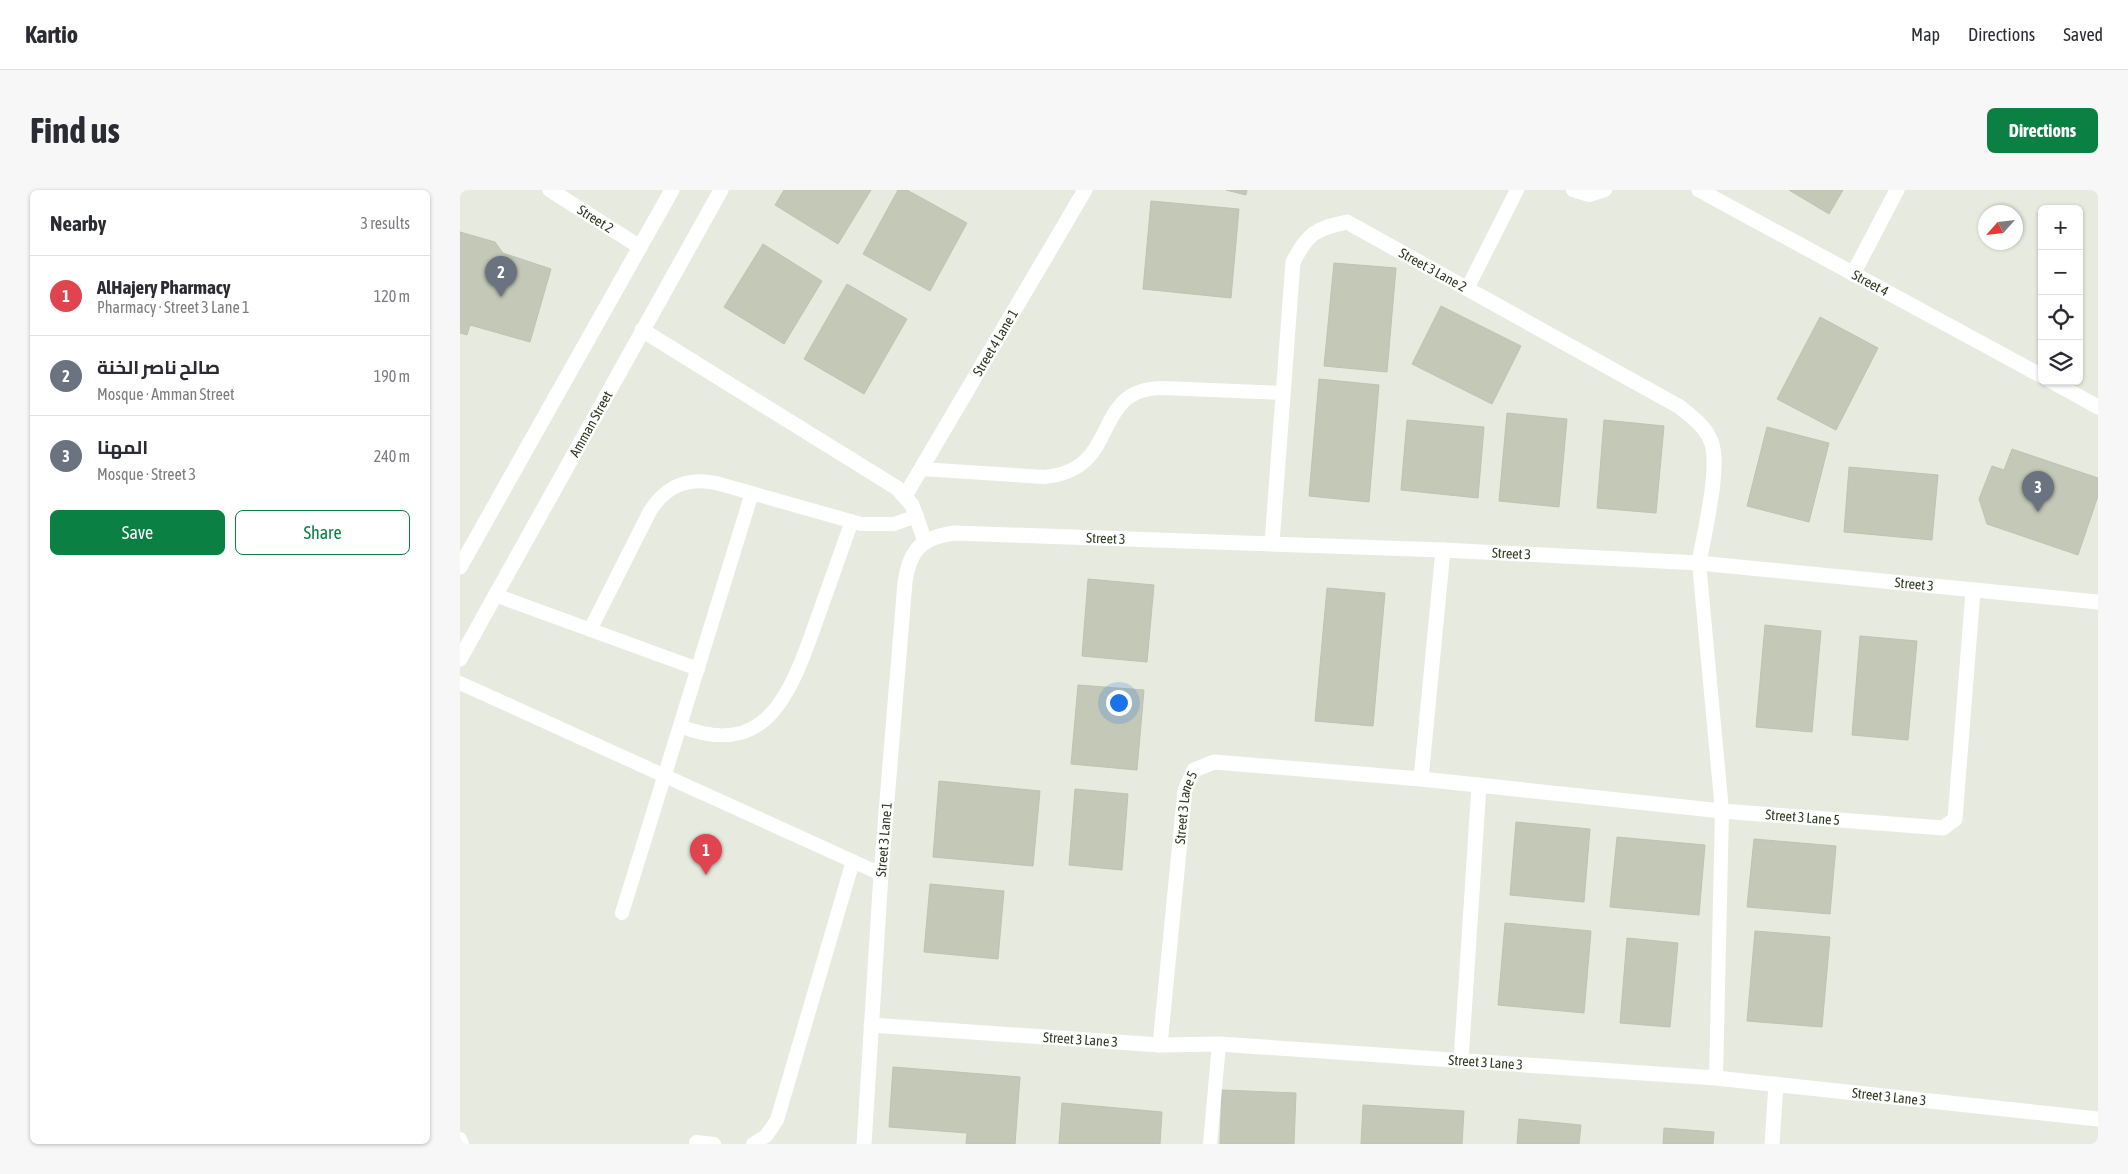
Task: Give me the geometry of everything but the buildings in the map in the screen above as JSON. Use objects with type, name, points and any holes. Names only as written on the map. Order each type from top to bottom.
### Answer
[{"type":"street","name":"Street 2","points":[[550,190],[640,247]]},
{"type":"street","points":[[460,567],[672,190]]},
{"type":"street","name":"Amman Street","points":[[460,659],[720,190]]},
{"type":"street","name":"Street 4 Lane 1","points":[[905,496],[1085,190]]},
{"type":"street","name":"Street 4","points":[[1699,190],[2038,374]]},
{"type":"street","points":[[1853,274],[1897,190]]},
{"type":"street","name":"Street 3 Lane 2","points":[[1272,543],[1293,262],[1304,240],[1326,226],[1347,222],[1680,407],[1700,423],[1710,440],[1715,459],[1699,563]]},
{"type":"street","points":[[642,330],[887,482],[905,496],[917,516],[925,541]]},
{"type":"street","points":[[2058,385],[2098,407]]},
{"type":"street","name":"Street 3","points":[[925,541],[955,533],[1272,543],[1699,563],[2098,602]]},
{"type":"street","name":"Street 3 Lane 1","points":[[864,1144],[881,874],[905,582],[911,559],[925,541]]},
{"type":"street","points":[[1421,779],[1443,550]]},
{"type":"street","name":"Street 3 Lane 5","points":[[1160,1045],[1185,790],[1194,770],[1214,762],[1421,779],[1722,811],[1943,828],[1955,819],[1973,591]]},
{"type":"street","points":[[1461,1061],[1479,785]]},
{"type":"street","name":"Street 3 Lane 3","points":[[871,1025],[1160,1045],[1219,1044],[1716,1078],[2098,1119]]},
{"type":"street","points":[[1772,1144],[1776,1084]]},
{"type":"lane","points":[[1467,289],[1517,190]]},
{"type":"lane","points":[[1573,190],[1589,195],[1605,190]]},
{"type":"lane","points":[[921,469],[1044,477],[1058,476],[1082,464],[1091,456],[1099,446],[1119,405],[1135,392],[1156,388],[1283,393]]},
{"type":"lane","points":[[590,630],[650,511],[666,491],[678,485],[703,481],[852,521],[878,526],[894,524],[917,516]]},
{"type":"lane","points":[[622,913],[752,493]]},
{"type":"lane","points":[[680,726],[707,734],[736,733],[762,722],[782,702],[796,677],[852,521]]},
{"type":"lane","points":[[1699,563],[1722,811],[1716,1078]]},
{"type":"lane","points":[[495,596],[698,669]]},
{"type":"lane","points":[[460,683],[665,774],[881,874]]},
{"type":"lane","points":[[753,1144],[766,1136],[777,1120],[853,861]]},
{"type":"lane","points":[[1210,1144],[1219,1044]]},
{"type":"lane","points":[[460,1139],[462,1144]]},
{"type":"lane","points":[[696,1142],[714,1144]]},
{"type":"place","name":"صالح ناصر الخنة","points":[[501,297]]},
{"type":"place","name":"المهنا","points":[[2038,512]]},
{"type":"place","name":"AlHajery Pharmacy","points":[[706,875]]}]
